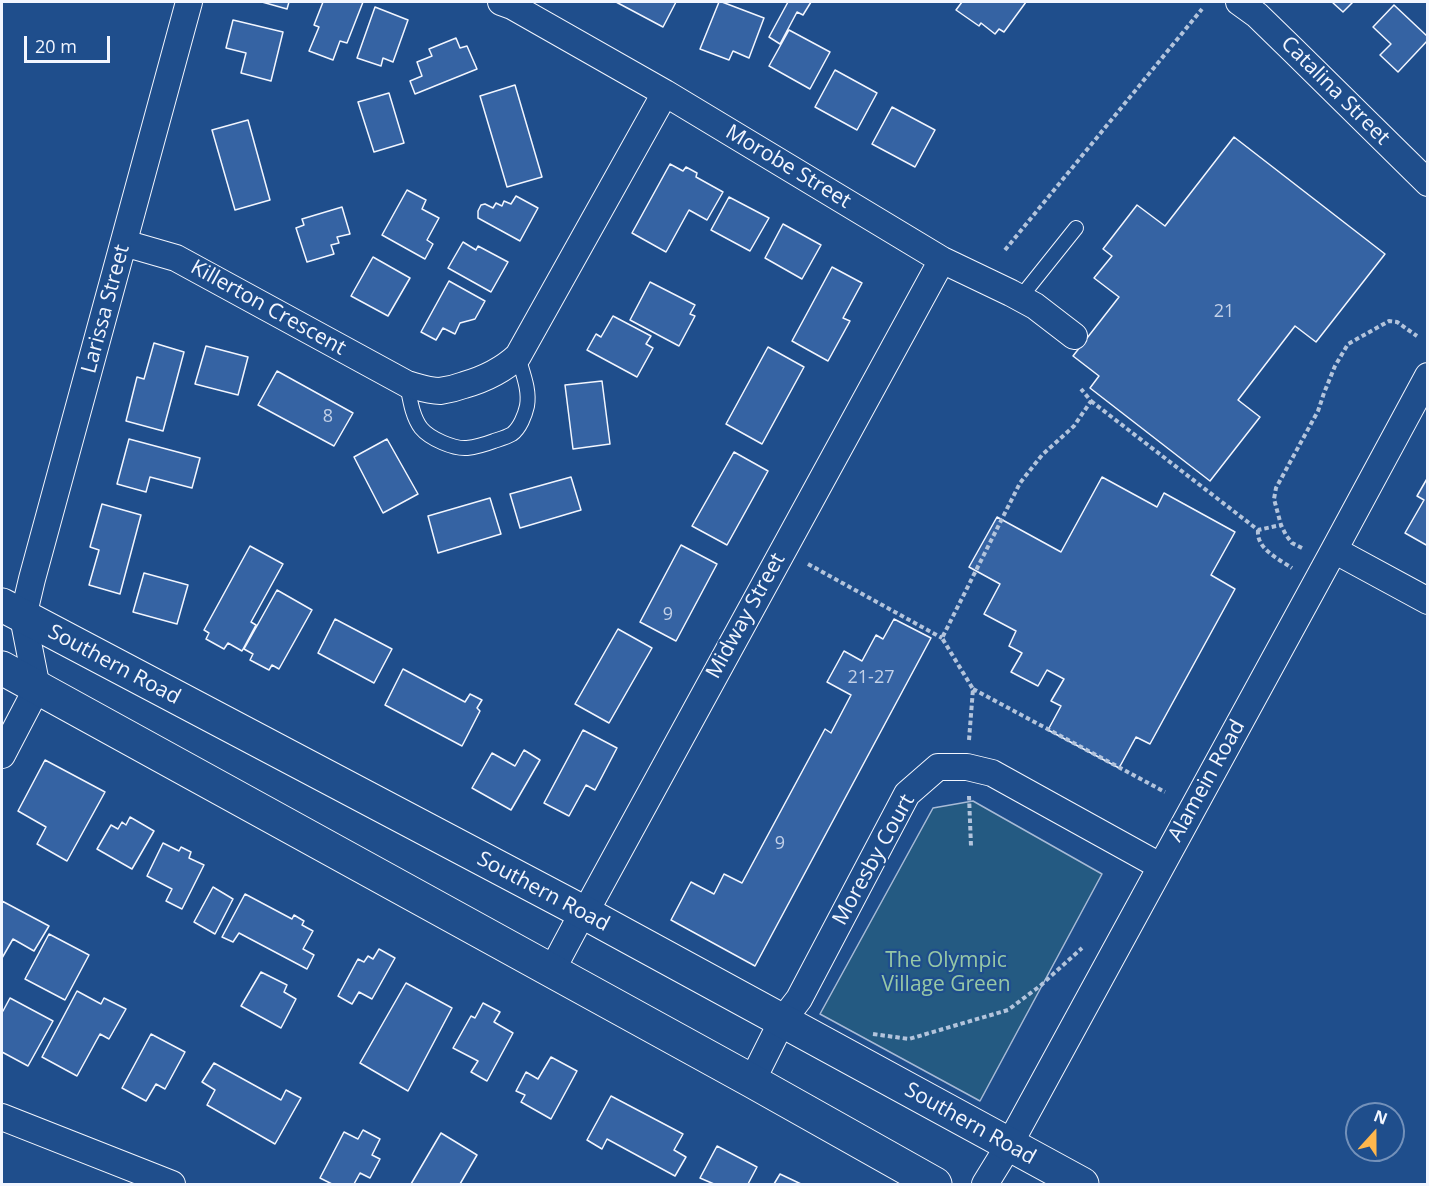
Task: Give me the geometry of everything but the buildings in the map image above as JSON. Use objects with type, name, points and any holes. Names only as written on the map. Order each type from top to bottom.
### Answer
[{"type":"main road","name":"Southern Road","points":[[12,611],[582,912],[1082,1185]]},
{"type":"main road","points":[[2,669],[752,1081],[935,1185]]},
{"type":"street","name":"Larissa Street","points":[[12,611],[35,567],[189,2]]},
{"type":"street","name":"Catalina Street","points":[[1239,2],[1257,15],[1428,183]]},
{"type":"street","name":"Morobe Street","points":[[509,3],[665,93],[942,260],[1035,306],[1074,336]]},
{"type":"street","name":"Killerton Crescent","points":[[124,243],[176,258],[407,384],[426,390],[441,391],[458,387],[498,372],[518,356],[665,93]]},
{"type":"street","name":"Midway Street","points":[[551,972],[942,260]]},
{"type":"street","name":"Alamein Road","points":[[985,1185],[1009,1145],[1428,376]]},
{"type":"street","points":[[1334,550],[1428,601]]},
{"type":"street","points":[[2,755],[37,688],[12,611]]},
{"type":"street","name":"Moresby Court","points":[[752,1081],[782,1021],[799,999],[907,794],[938,767],[967,767],[992,773],[1160,866]]},
{"type":"street","points":[[2,1117],[172,1185]]},
{"type":"lane","points":[[1020,298],[1076,228]]},
{"type":"lane","points":[[407,384],[413,413],[421,428],[448,445],[465,448],[478,446],[512,434],[524,416],[528,394],[518,356]]},
{"type":"path","points":[[1005,250],[1202,9]]},
{"type":"path","points":[[1302,548],[1292,543],[1286,535],[1274,499],[1276,488],[1318,411],[1335,366],[1348,344],[1389,321],[1397,322],[1417,336]]},
{"type":"path","points":[[1081,389],[1091,400],[1258,530],[1259,542],[1267,551],[1292,568]]},
{"type":"path","points":[[942,638],[1020,483],[1042,456],[1074,426],[1091,400]]},
{"type":"path","points":[[1258,530],[1281,525]]},
{"type":"path","points":[[808,564],[942,638],[973,689],[1165,792]]},
{"type":"path","points":[[971,846],[967,767],[973,689]]},
{"type":"path","points":[[870,1034],[909,1039],[1008,1010],[1040,986],[1082,948]]},
{"type":"green space","name":"The Olympic Village Green","points":[[973,801],[1102,874],[980,1101],[820,1014],[933,808]]}]
